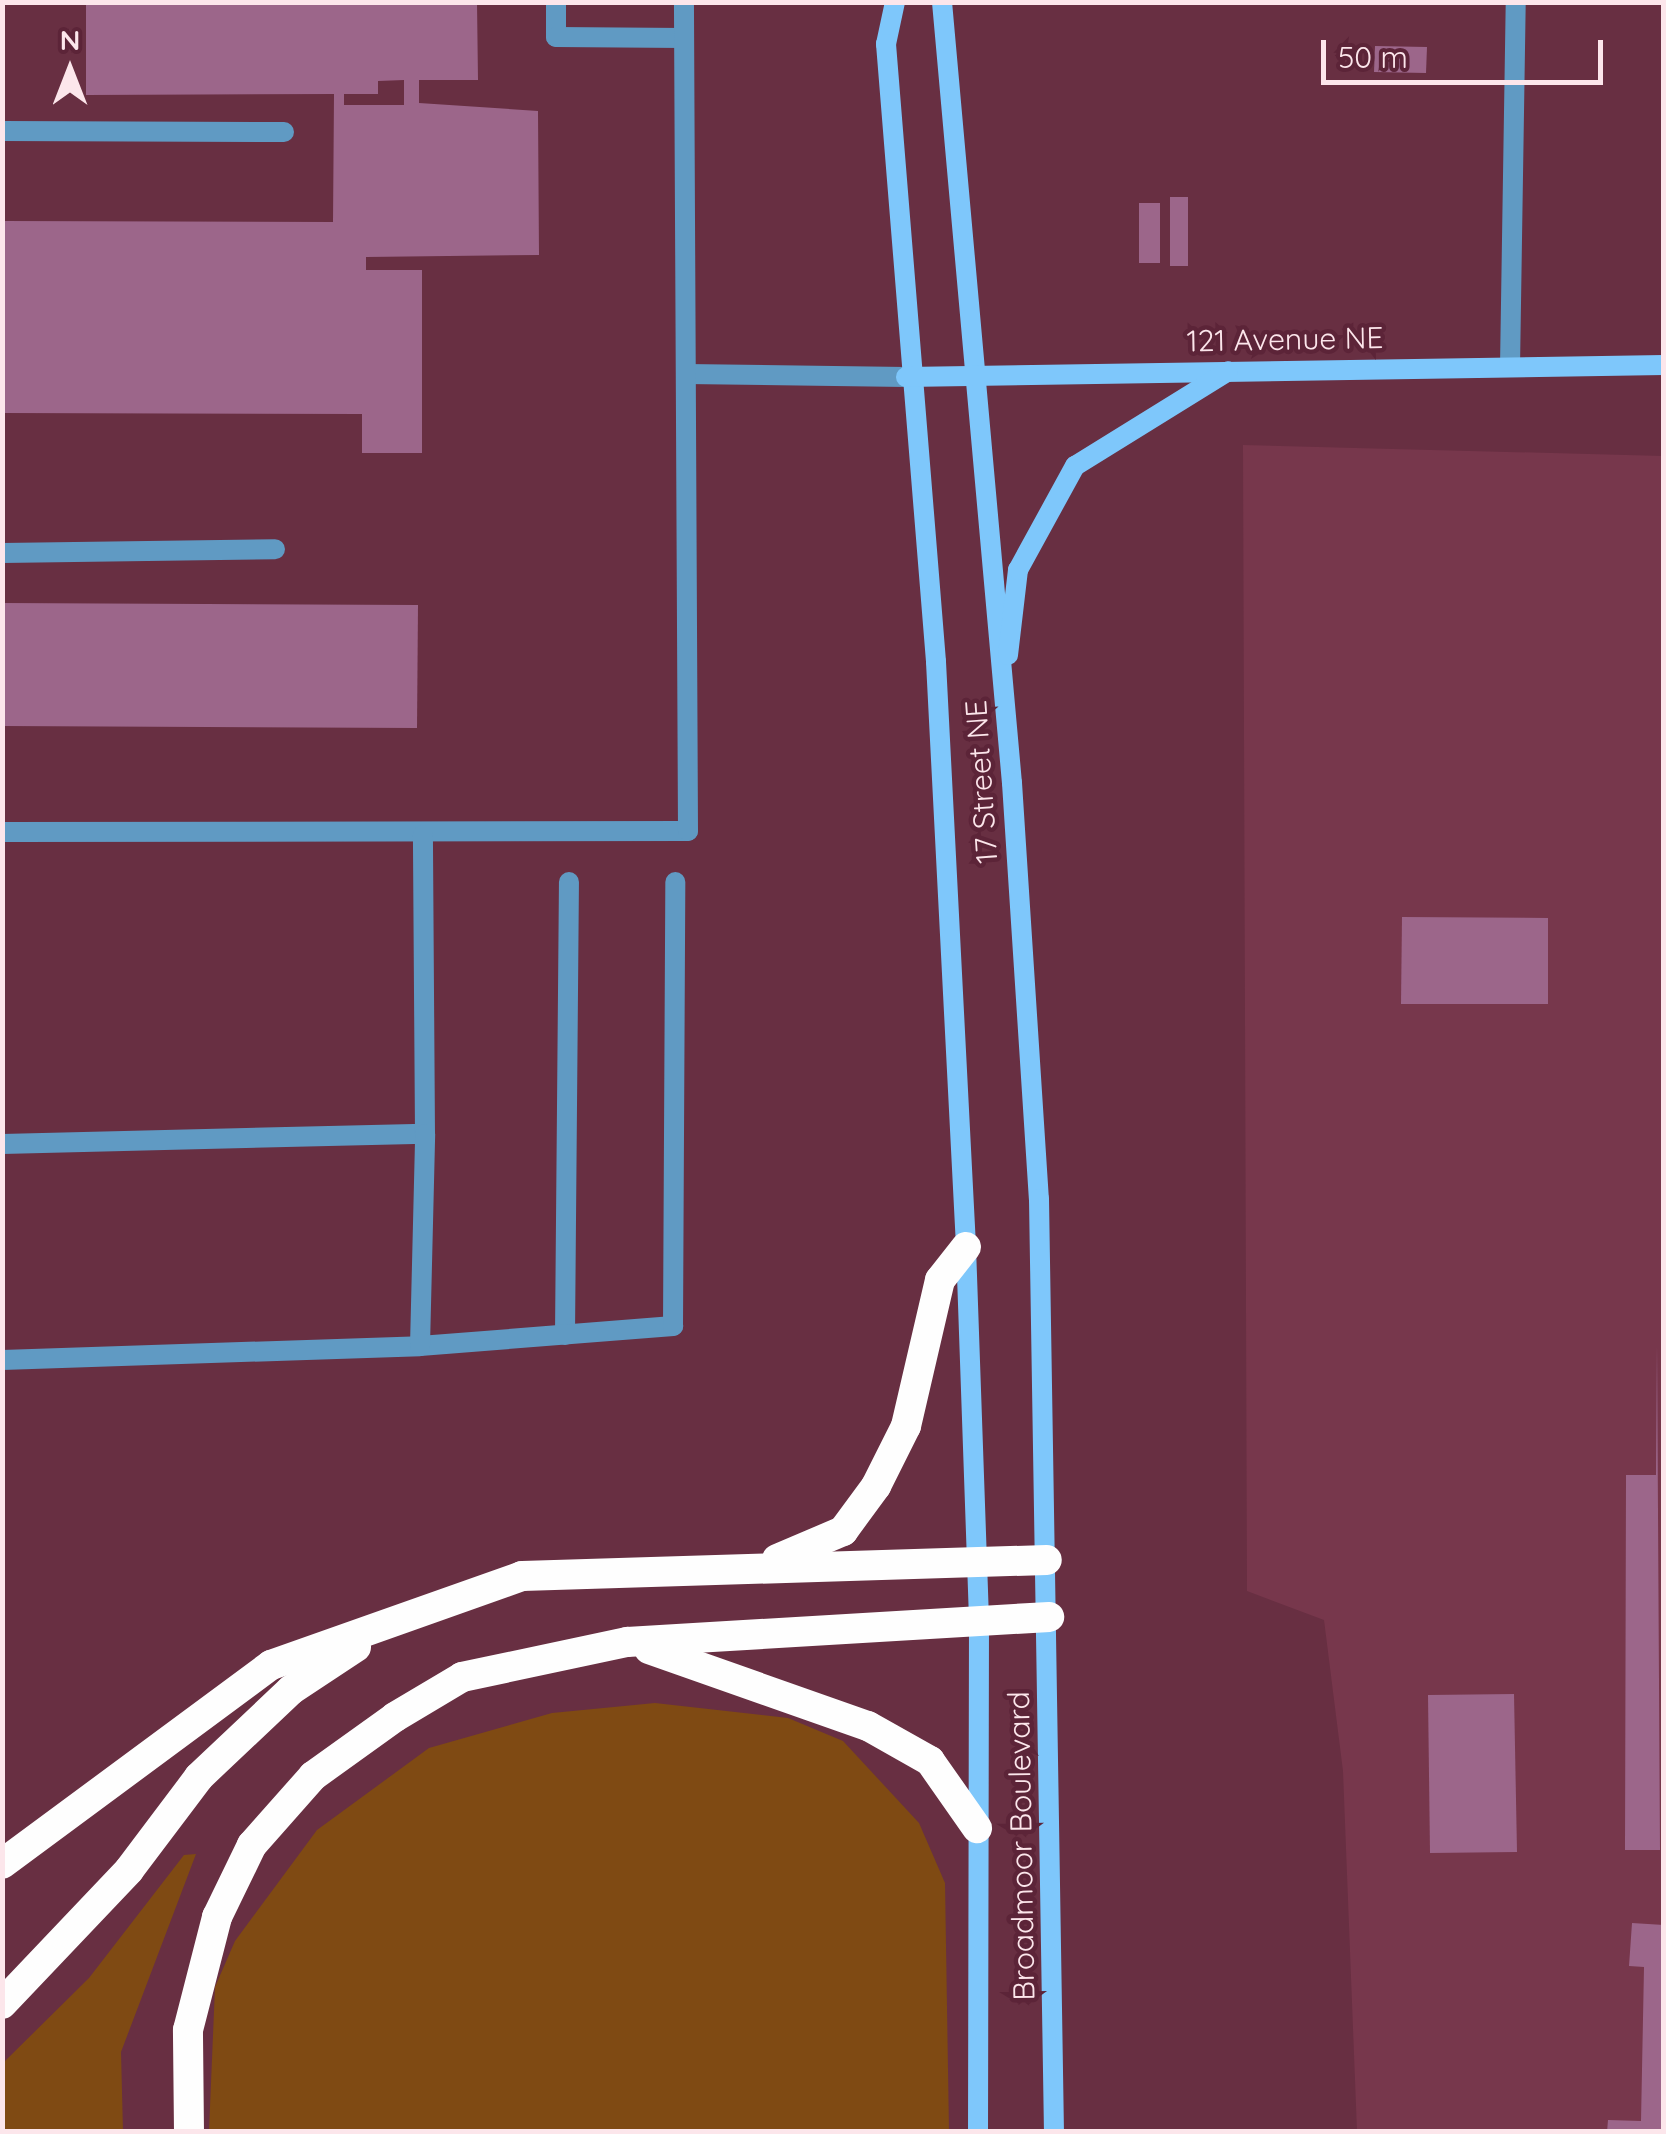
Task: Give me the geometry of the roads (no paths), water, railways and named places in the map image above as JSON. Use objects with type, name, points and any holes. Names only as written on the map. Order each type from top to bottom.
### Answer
[{"type":"highway","points":[[756,1567],[843,1532],[876,1486],[906,1426],[940,1280],[966,1246]]},
{"type":"highway","points":[[2,1864],[271,1666],[404,1615],[522,1576],[1047,1560]]},
{"type":"highway","points":[[2,2004],[129,1870],[199,1777],[291,1690],[404,1615]]},
{"type":"highway","points":[[189,2132],[188,2030],[217,1917],[252,1846],[312,1776],[462,1678],[627,1642],[1049,1617]]},
{"type":"highway","points":[[627,1642],[868,1726],[930,1761],[977,1828]]},
{"type":"main road","name":"17 Street NE","points":[[895,2],[886,44],[906,377],[936,662],[978,1560]]},
{"type":"main road","name":"17 Street NE","points":[[942,2],[1004,687],[1039,1199],[1047,1560]]},
{"type":"main road","name":"121 Avenue NE","points":[[906,377],[975,372],[1664,366]]},
{"type":"main road","points":[[1004,687],[1018,570],[1074,466],[1230,370]]},
{"type":"main road","name":"Broadmoor Boulevard","points":[[978,1560],[978,2132]]},
{"type":"main road","name":"Broadmoor Boulevard","points":[[1047,1560],[1054,2132]]},
{"type":"lane","points":[[556,2],[556,38],[684,38]]},
{"type":"lane","points":[[2,832],[424,835],[688,831],[684,2]]},
{"type":"lane","points":[[1510,367],[1516,2]]},
{"type":"lane","points":[[2,131],[284,132]]},
{"type":"lane","points":[[686,374],[906,377]]},
{"type":"lane","points":[[2,554],[275,550]]},
{"type":"lane","points":[[420,1346],[425,1134],[424,835]]},
{"type":"lane","points":[[565,1334],[569,882]]},
{"type":"lane","points":[[2,1360],[420,1346],[673,1326],[675,882]]},
{"type":"lane","points":[[2,1144],[425,1134]]}]
